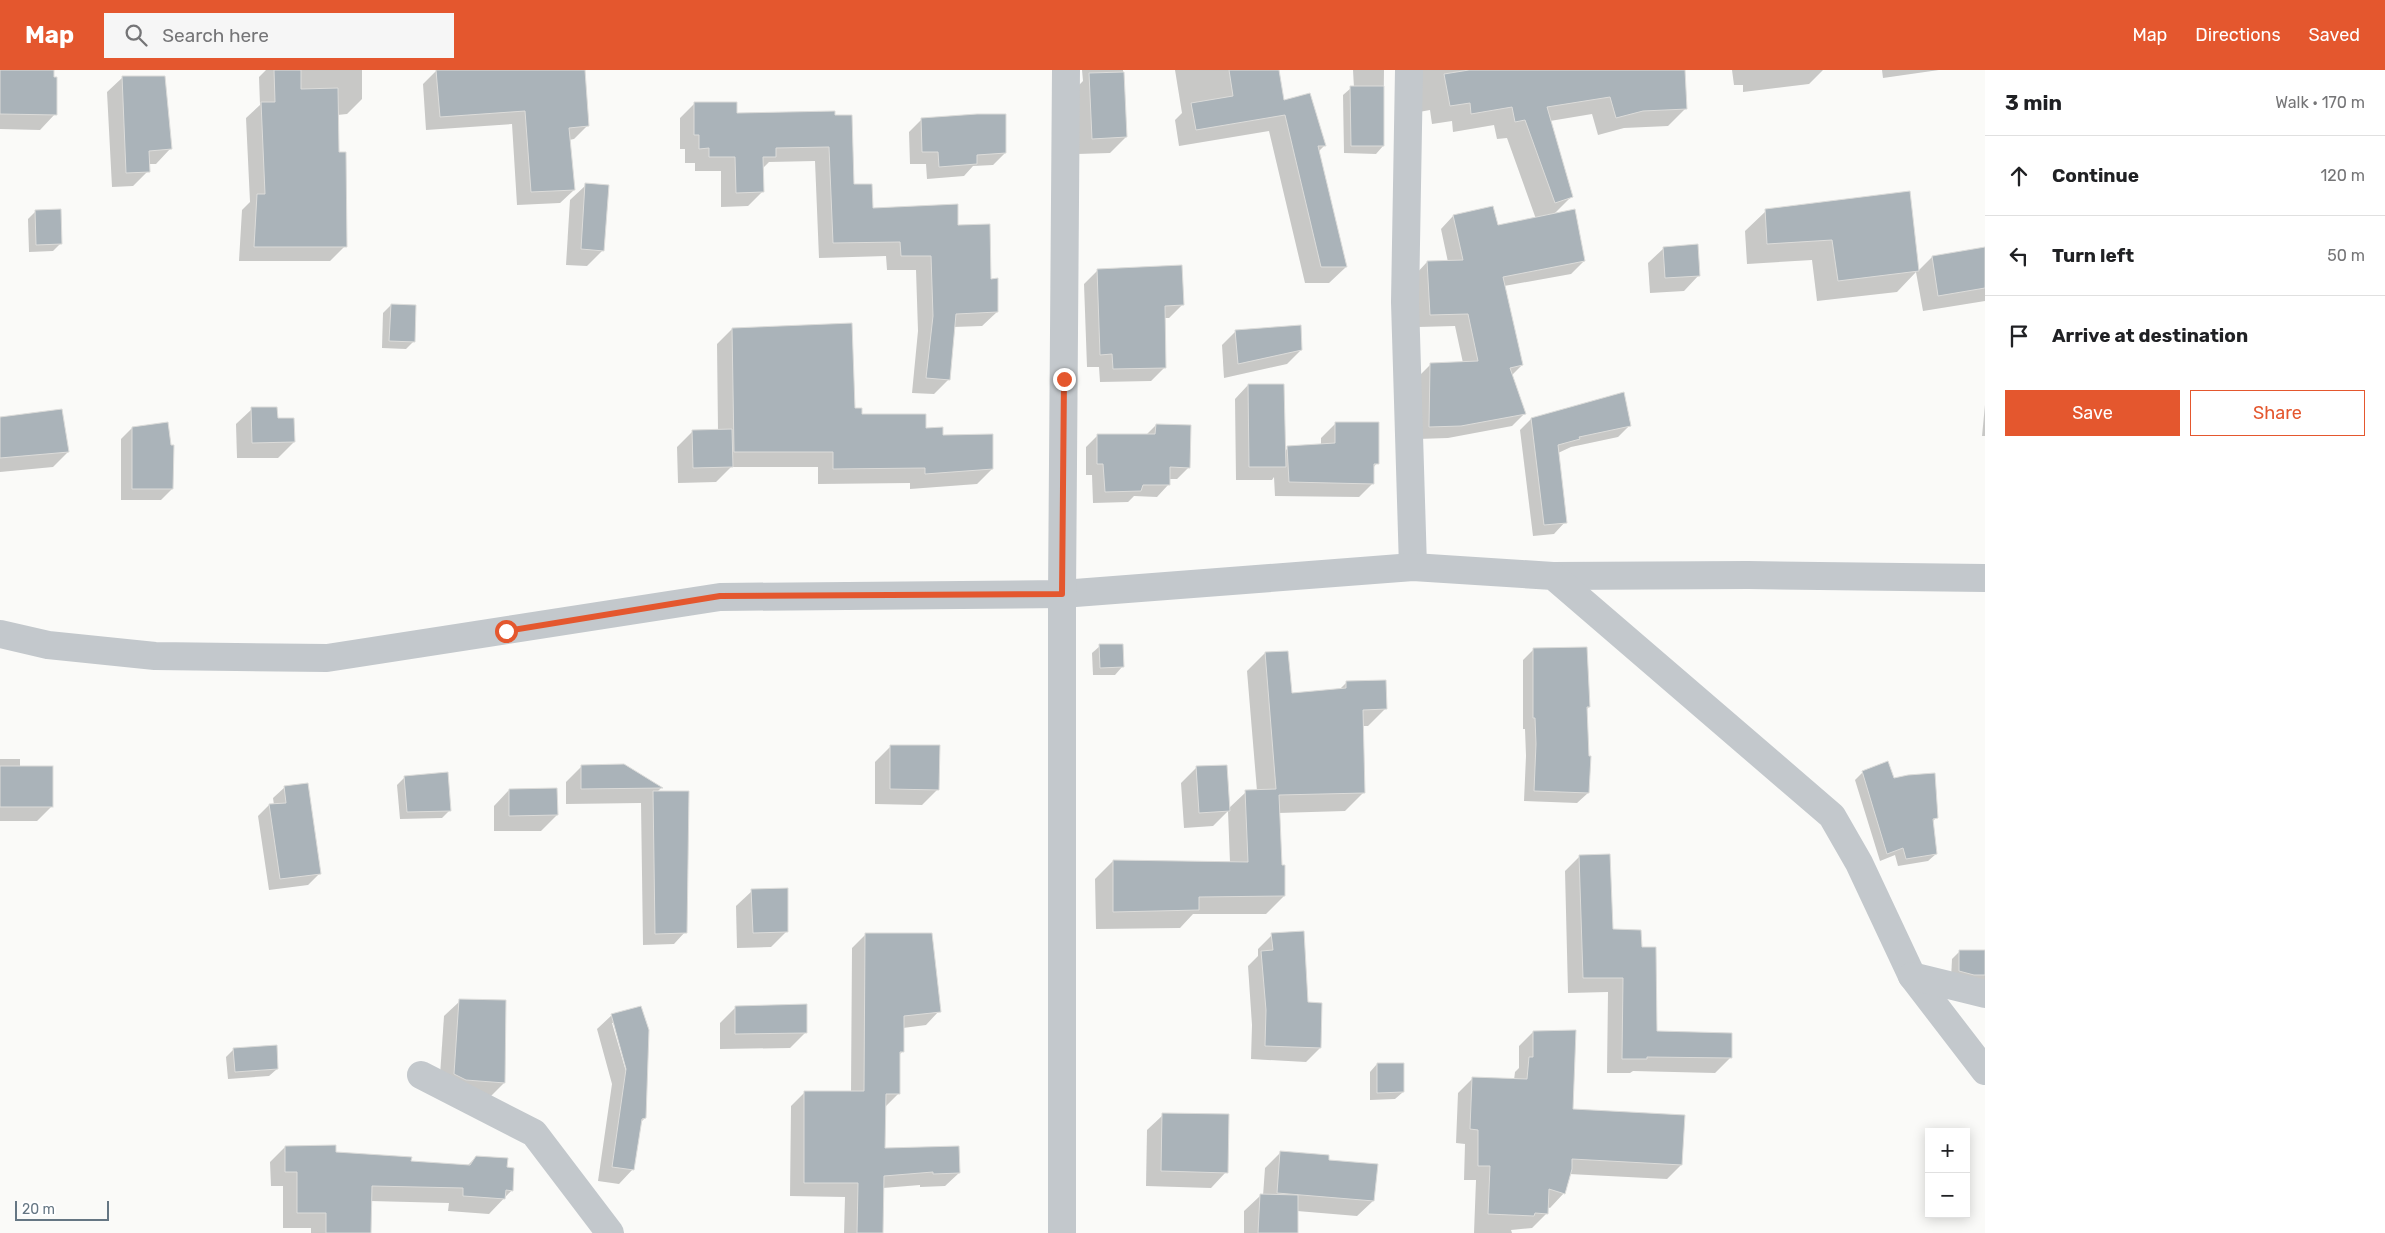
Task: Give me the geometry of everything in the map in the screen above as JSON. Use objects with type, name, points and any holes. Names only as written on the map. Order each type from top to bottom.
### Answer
[{"type":"street","points":[[1062,1233],[1062,594],[1066,70]]},
{"type":"street","points":[[1409,70],[1404,302],[1413,567]]},
{"type":"street","points":[[0,634],[48,645],[156,656],[327,658],[720,596],[1062,594],[1413,567],[1553,576],[1985,578]]},
{"type":"street","points":[[1553,576],[1832,816],[1859,863],[1912,976],[1985,1071]]},
{"type":"street","points":[[1912,976],[1985,994]]},
{"type":"street","points":[[421,1075],[534,1133],[610,1233]]},
{"type":"building","points":[[0,70],[54,70],[54,77],[57,77],[57,115],[0,114]]},
{"type":"building","points":[[274,70],[301,70],[301,89],[338,88],[339,152],[346,152],[347,247],[254,247],[257,194],[265,194],[261,102],[275,102]]},
{"type":"building","points":[[436,70],[585,70],[589,126],[569,128],[575,190],[531,192],[525,111],[440,117]]},
{"type":"building","points":[[1229,70],[1279,70],[1284,100],[1310,93],[1326,146],[1318,146],[1347,267],[1321,267],[1285,115],[1196,130],[1191,103],[1233,96]]},
{"type":"building","points":[[1469,70],[1685,70],[1687,109],[1643,111],[1616,118],[1610,97],[1547,107],[1573,197],[1555,203],[1525,120],[1515,122],[1512,107],[1471,114],[1470,103],[1450,106],[1444,74]]},
{"type":"building","points":[[1124,72],[1127,137],[1092,139],[1089,73]]},
{"type":"building","points":[[122,76],[165,76],[172,149],[149,151],[150,172],[126,173]]},
{"type":"building","points":[[1350,86],[1384,86],[1384,146],[1351,146]]},
{"type":"building","points":[[694,102],[737,102],[737,113],[835,111],[835,115],[852,115],[854,184],[872,184],[873,208],[958,204],[958,225],[990,224],[991,279],[998,278],[998,312],[956,314],[950,380],[926,378],[933,316],[931,256],[901,256],[900,242],[833,243],[829,147],[776,148],[776,157],[763,157],[764,192],[736,193],[735,157],[709,157],[709,148],[699,149],[699,135],[694,135]]},
{"type":"building","points":[[1006,114],[1006,153],[977,155],[977,164],[939,167],[938,152],[922,152],[921,118]]},
{"type":"building","points":[[585,183],[609,185],[604,251],[581,249]]},
{"type":"building","points":[[1910,191],[1919,271],[1838,281],[1832,240],[1767,244],[1765,209]]},
{"type":"building","points":[[1493,206],[1498,225],[1575,209],[1585,261],[1503,277],[1523,365],[1510,368],[1526,414],[1461,426],[1429,427],[1430,363],[1478,361],[1468,314],[1430,315],[1427,261],[1463,260],[1453,215]]},
{"type":"building","points":[[61,209],[62,244],[36,245],[35,210]]},
{"type":"building","points":[[1698,244],[1700,276],[1665,278],[1663,247]]},
{"type":"building","points":[[1985,247],[1985,288],[1938,296],[1932,256]]},
{"type":"building","points":[[1182,265],[1184,305],[1165,306],[1166,368],[1113,369],[1112,354],[1100,355],[1097,269]]},
{"type":"building","points":[[391,304],[416,305],[415,342],[389,341]]},
{"type":"building","points":[[852,323],[855,408],[862,408],[862,414],[926,414],[926,428],[943,427],[943,435],[993,434],[993,469],[925,474],[925,468],[833,469],[833,452],[734,452],[732,328]]},
{"type":"building","points":[[1301,325],[1302,350],[1238,364],[1235,330]]},
{"type":"building","points":[[1248,384],[1284,384],[1286,467],[1249,467]]},
{"type":"building","points":[[1624,392],[1631,426],[1579,437],[1580,439],[1558,445],[1567,523],[1544,525],[1531,418]]},
{"type":"building","points":[[251,407],[277,407],[278,418],[294,418],[295,442],[252,443]]},
{"type":"building","points":[[62,409],[69,452],[0,458],[0,417]]},
{"type":"building","points":[[168,422],[171,445],[174,445],[173,489],[132,489],[132,427]]},
{"type":"building","points":[[1335,422],[1379,422],[1379,464],[1374,464],[1374,484],[1289,482],[1287,446],[1335,443]]},
{"type":"building","points":[[1156,424],[1191,425],[1190,468],[1170,467],[1170,485],[1143,485],[1141,491],[1105,492],[1103,464],[1097,464],[1097,434],[1155,434]]},
{"type":"building","points":[[732,429],[733,467],[693,468],[692,430]]},
{"type":"building","points":[[1099,644],[1123,644],[1124,667],[1100,668]]},
{"type":"building","points":[[1587,647],[1590,707],[1587,707],[1589,756],[1591,756],[1589,793],[1534,791],[1536,744],[1535,718],[1533,718],[1533,648]]},
{"type":"building","points":[[1288,651],[1292,693],[1346,688],[1346,681],[1386,680],[1387,709],[1363,710],[1365,793],[1279,795],[1282,865],[1285,865],[1285,896],[1199,897],[1199,910],[1113,912],[1113,860],[1248,862],[1245,790],[1276,789],[1265,652]]},
{"type":"building","points":[[890,745],[940,745],[939,790],[890,789]]},
{"type":"building","points":[[1888,761],[1894,778],[1935,773],[1938,818],[1933,819],[1937,854],[1906,859],[1903,848],[1887,854],[1862,771]]},
{"type":"building","points":[[624,764],[663,788],[581,789],[581,765]]},
{"type":"building","points":[[1227,765],[1230,811],[1199,813],[1196,766]]},
{"type":"building","points":[[0,766],[53,766],[53,807],[0,807]]},
{"type":"building","points":[[448,772],[451,811],[407,812],[404,776]]},
{"type":"building","points":[[308,783],[321,874],[280,879],[269,804],[286,803],[284,786]]},
{"type":"building","points":[[557,788],[558,815],[509,816],[509,789]]},
{"type":"building","points":[[653,791],[689,791],[687,933],[655,934]]},
{"type":"building","points":[[1610,854],[1613,929],[1641,930],[1642,947],[1656,947],[1657,1031],[1732,1033],[1732,1058],[1647,1057],[1647,1059],[1622,1059],[1623,978],[1583,978],[1579,855]]},
{"type":"building","points":[[788,888],[788,932],[753,933],[751,889]]},
{"type":"building","points":[[1304,931],[1308,1002],[1322,1003],[1321,1048],[1265,1046],[1266,1010],[1261,951],[1273,950],[1271,933]]},
{"type":"building","points":[[865,933],[932,933],[941,1012],[904,1016],[904,1052],[900,1052],[900,1094],[886,1094],[885,1148],[959,1146],[960,1173],[933,1174],[933,1172],[884,1176],[883,1233],[857,1233],[858,1183],[804,1183],[804,1091],[864,1091]]},
{"type":"building","points":[[1959,950],[1985,950],[1985,975],[1974,975],[1959,971]]},
{"type":"building","points":[[459,999],[506,1000],[505,1083],[466,1080],[454,1074]]},
{"type":"building","points":[[807,1004],[807,1033],[735,1034],[735,1006]]},
{"type":"building","points":[[641,1006],[649,1030],[646,1118],[642,1119],[634,1170],[612,1167],[626,1069],[611,1014]]},
{"type":"building","points":[[1576,1030],[1573,1109],[1685,1115],[1682,1165],[1572,1159],[1572,1169],[1565,1194],[1549,1189],[1548,1214],[1535,1213],[1534,1216],[1488,1214],[1490,1166],[1478,1166],[1478,1130],[1470,1129],[1472,1077],[1527,1079],[1529,1057],[1533,1057],[1533,1031]]},
{"type":"building","points":[[277,1045],[278,1069],[235,1072],[233,1048]]},
{"type":"building","points":[[1377,1063],[1404,1063],[1404,1092],[1377,1093]]},
{"type":"building","points":[[1162,1113],[1229,1114],[1228,1173],[1161,1171]]},
{"type":"building","points":[[336,1145],[336,1152],[412,1157],[411,1161],[470,1165],[476,1156],[508,1158],[507,1167],[514,1168],[513,1191],[506,1190],[505,1199],[463,1196],[463,1188],[372,1186],[371,1233],[326,1233],[326,1213],[297,1213],[297,1172],[285,1172],[285,1146]]},
{"type":"building","points":[[1280,1151],[1329,1155],[1329,1160],[1378,1164],[1374,1201],[1277,1193]]},
{"type":"building","points":[[1260,1194],[1298,1195],[1298,1233],[1258,1233]]},
{"type":"route","points":[[506,631],[720,596],[1062,594],[1064,379]]}]
